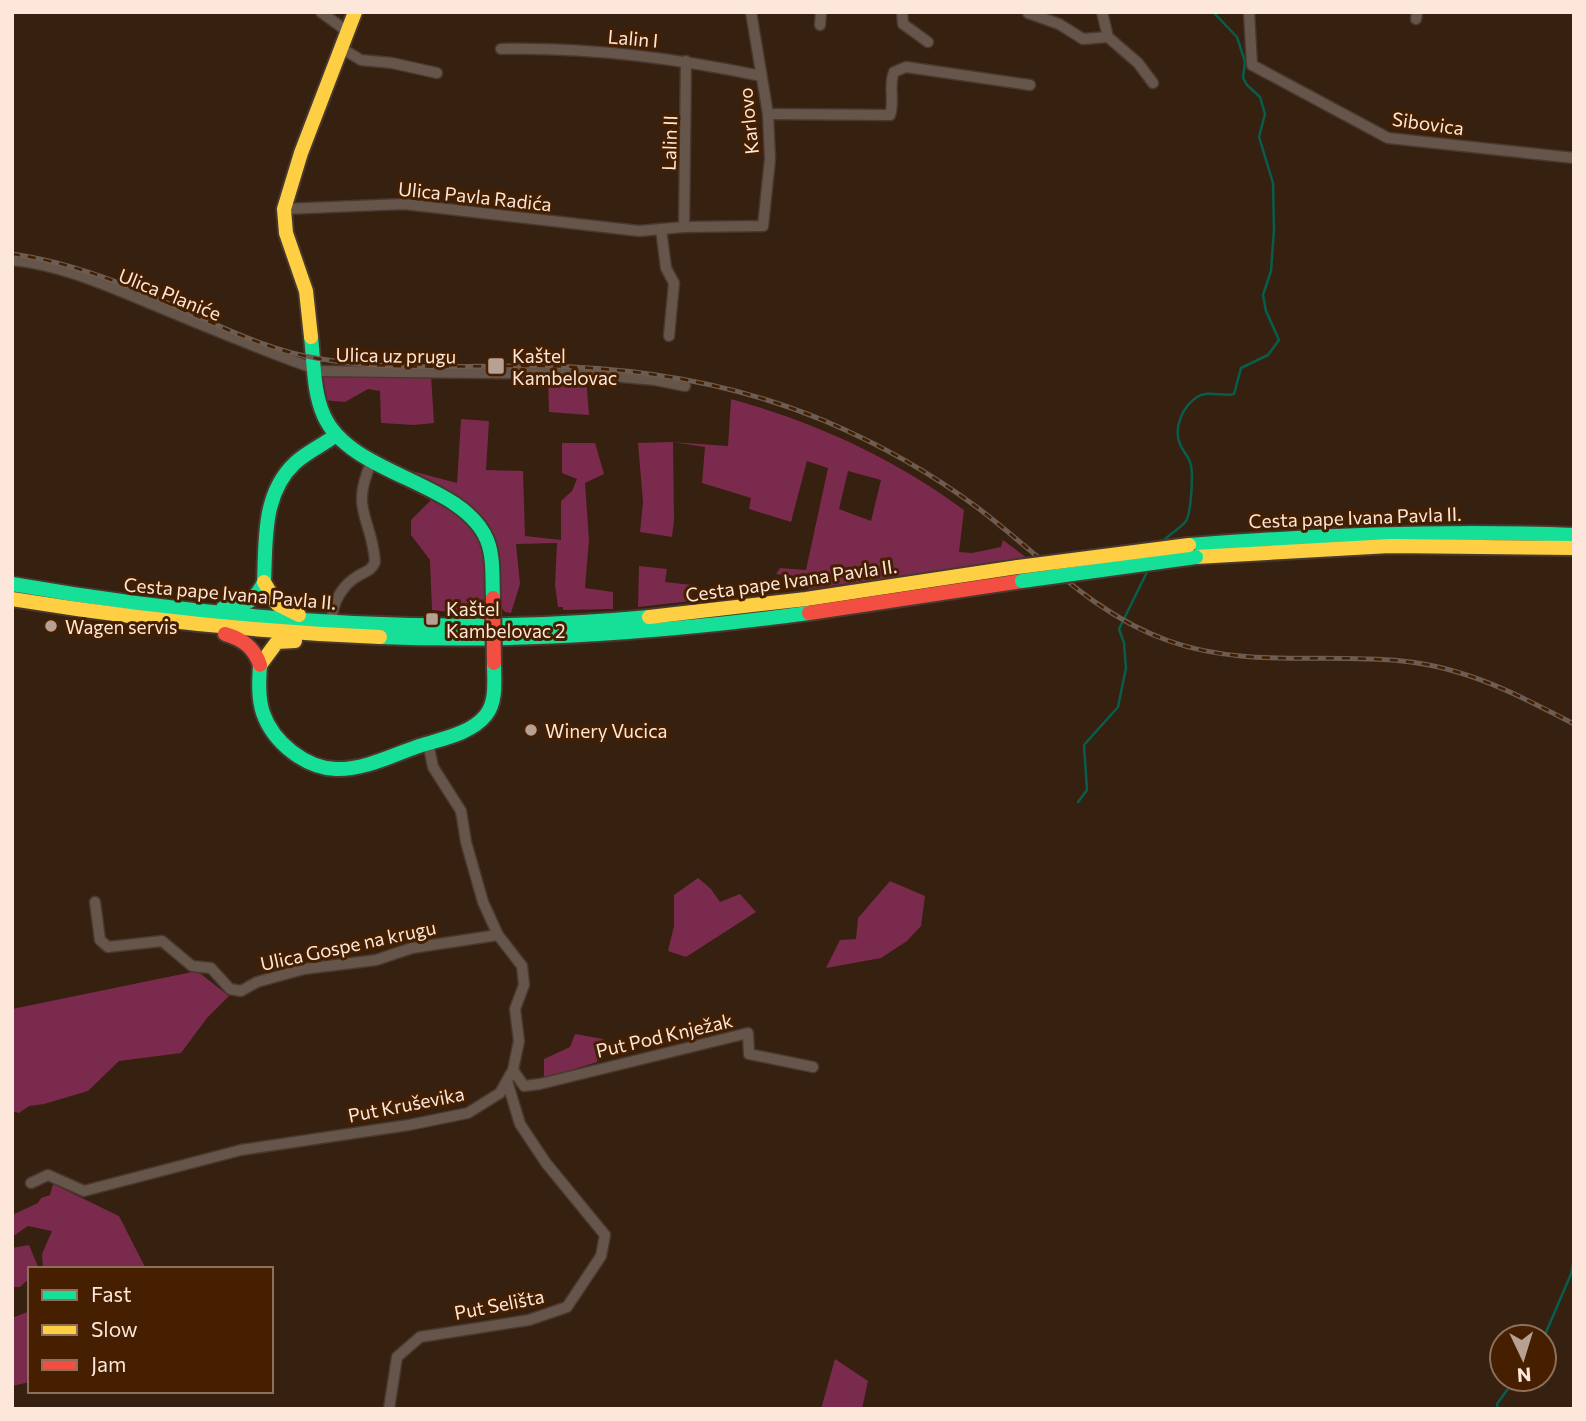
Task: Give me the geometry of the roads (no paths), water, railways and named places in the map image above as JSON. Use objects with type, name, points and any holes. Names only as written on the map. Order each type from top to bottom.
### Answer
[{"type":"main road","points":[[320,635],[298,641],[278,642],[260,665],[259,685],[263,713],[276,736],[298,757],[334,769],[348,768],[476,725],[488,714],[493,700],[494,663],[490,549],[486,537],[474,518],[447,499],[372,461],[335,435],[328,425],[320,405],[314,370],[306,291],[286,233],[285,209],[301,153],[355,12]]},
{"type":"main road","points":[[204,613],[219,608],[239,608],[260,594],[264,582],[270,506],[274,490],[298,460],[335,435]]},
{"type":"main road","name":"Cesta pape Ivana Pavla II.","points":[[12,584],[117,602],[204,613],[331,622],[496,625],[632,619],[1020,574],[1310,535],[1479,532],[1574,535]]},
{"type":"main road","name":"Cesta pape Ivana Pavla II.","points":[[1193,551],[1390,545],[1574,548]]},
{"type":"main road","name":"Cesta pape Ivana Pavla II.","points":[[12,599],[116,616],[210,627],[320,635],[469,639],[619,633],[790,615],[1020,574]]},
{"type":"main road","points":[[264,582],[268,594],[279,608],[311,621]]},
{"type":"main road","points":[[210,627],[242,639],[254,651],[260,665]]},
{"type":"street","points":[[321,12],[348,32]]},
{"type":"street","name":"Karlovo","points":[[751,12],[768,114],[770,159],[763,226]]},
{"type":"street","points":[[820,25],[821,12]]},
{"type":"street","points":[[902,12],[902,24],[928,42]]},
{"type":"street","points":[[1102,12],[1108,37],[1138,62],[1153,83]]},
{"type":"street","name":"Sibovica","points":[[1248,12],[1252,65],[1388,138],[1574,158]]},
{"type":"street","points":[[1028,13],[1059,24],[1083,39],[1108,37]]},
{"type":"street","points":[[341,48],[361,60],[438,73]]},
{"type":"street","name":"Lalin I","points":[[501,49],[581,51],[686,61],[761,76]]},
{"type":"street","name":"Lalin II","points":[[684,227],[688,103],[686,61]]},
{"type":"street","points":[[768,114],[890,116],[891,79],[894,72],[906,67],[1030,85]]},
{"type":"street","name":"Ulica Pavla Radića","points":[[285,209],[404,204],[639,231],[684,227],[763,226]]},
{"type":"street","points":[[661,229],[666,268],[674,283],[669,336]]},
{"type":"street","name":"Ulica Planiće","points":[[12,260],[61,269],[87,278],[314,370]]},
{"type":"street","name":"Ulica uz prugu","points":[[314,370],[590,374],[655,380],[685,386]]},
{"type":"street","points":[[331,622],[332,609],[341,592],[357,576],[372,569],[375,562],[361,503],[364,479],[372,461]]},
{"type":"street","name":"Put Kruševika","points":[[31,1183],[48,1175],[83,1191],[241,1150],[409,1125],[468,1113],[500,1093],[513,1070],[519,1041],[514,1009],[524,985],[522,966],[498,935],[483,902],[461,811],[433,767],[428,743]]},
{"type":"street","name":"Ulica Gospe na krugu","points":[[95,902],[100,940],[108,947],[162,942],[192,966],[211,968],[230,989],[241,991],[257,982],[304,969],[376,960],[412,948],[498,935]]},
{"type":"street","name":"Put Pod Knježak","points":[[513,1070],[524,1086],[532,1085],[748,1033],[750,1054],[813,1067]]},
{"type":"street","name":"Put Selišta","points":[[389,1409],[397,1357],[420,1337],[529,1320],[567,1307],[601,1256],[606,1235],[546,1163],[520,1124],[507,1081]]},
{"type":"waterway","points":[[1162,542],[1181,527],[1189,510],[1191,467],[1178,438],[1179,424],[1184,412],[1192,401],[1201,395],[1234,394],[1241,368],[1268,355],[1279,340],[1266,311],[1263,295],[1271,271],[1274,230],[1273,183],[1259,137],[1265,114],[1260,97],[1243,78],[1245,62],[1237,37],[1213,12]]},
{"type":"waterway","points":[[1078,802],[1087,790],[1084,745],[1118,707],[1126,668],[1124,643],[1119,629],[1148,570]]},
{"type":"waterway","points":[[1550,1323],[1571,1274],[1574,1259]]},
{"type":"waterway","points":[[1498,1409],[1497,1404],[1505,1393]]},
{"type":"railway","points":[[12,254],[50,261],[104,277],[258,342],[299,355],[375,365],[539,366],[612,370],[685,380],[756,397],[825,421],[885,449],[923,471],[978,508],[1092,600],[1142,630],[1169,641],[1198,649],[1255,657],[1372,659],[1425,664],[1491,684],[1574,724]]},
{"type":"place","name":"Kaštel Kambelovac","points":[[496,366]]},
{"type":"place","name":"Kaštel Kambelovac 2","points":[[432,619]]},
{"type":"place","name":"Wagen servis","points":[[51,626]]},
{"type":"place","name":"Winery Vucica","points":[[531,730]]}]
